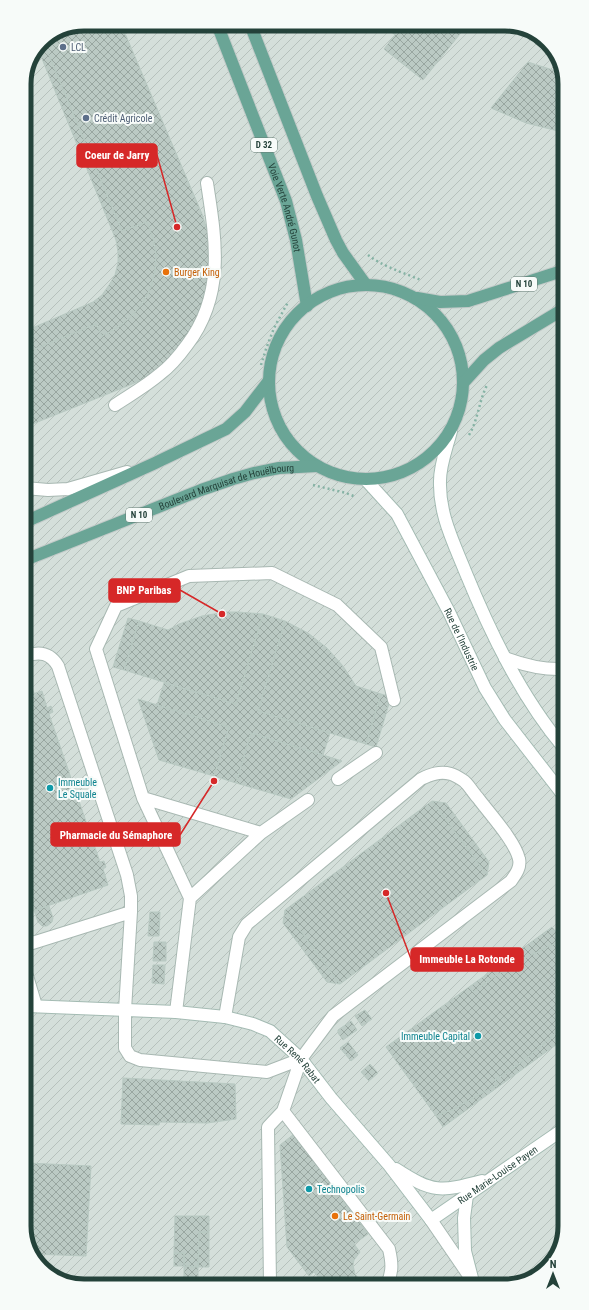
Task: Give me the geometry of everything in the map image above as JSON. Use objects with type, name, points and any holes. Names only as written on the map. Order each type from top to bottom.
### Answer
[{"type":"main road","name":"Voie Verte André Gunot","points":[[220,31],[286,201],[296,240],[307,306]]},
{"type":"main road","points":[[253,31],[317,196],[343,253],[366,285]]},
{"type":"main road","name":"N 10","points":[[415,298],[440,302],[468,301],[558,272]]},
{"type":"main road","points":[[366,285],[392,288],[415,298],[435,314],[451,334],[461,357],[464,382],[461,408],[451,431],[435,451],[405,472],[392,476],[366,480],[341,476],[317,466],[297,451],[282,431],[272,408],[268,382],[272,357],[282,334],[299,313],[317,298],[341,288],[366,285]]},
{"type":"main road","points":[[464,382],[484,360],[500,348],[558,312]]},
{"type":"main road","points":[[31,519],[226,429],[245,412],[268,382]]},
{"type":"main road","name":"Boulevard Marquisat de Houëlbourg","points":[[31,558],[201,490],[233,479],[279,468],[317,466]]},
{"type":"street","points":[[115,405],[147,385],[174,361],[195,335],[208,310],[216,261],[213,224],[207,183]]},
{"type":"street","points":[[451,431],[440,480],[445,523],[482,612],[505,658],[526,695],[558,740]]},
{"type":"street","points":[[31,489],[48,490],[68,489],[153,464]]},
{"type":"street","name":"Rue de l'Industrie","points":[[366,480],[397,514],[449,612],[485,688],[501,714],[558,788]]},
{"type":"street","points":[[176,1012],[190,898],[143,798],[96,649],[116,606],[189,576],[272,574],[336,605],[381,647],[394,700]]},
{"type":"street","points":[[31,655],[40,653],[48,655],[58,666],[127,875],[131,896],[131,912],[125,1010],[125,1048],[130,1056],[140,1060],[267,1072],[301,1059]]},
{"type":"street","points":[[505,658],[524,665],[558,669]]},
{"type":"street","points":[[338,779],[376,754]]},
{"type":"street","points":[[225,1017],[239,937],[247,924],[421,779],[431,774],[441,773],[451,774],[465,782],[510,840],[517,853],[519,868],[511,881],[333,1016],[301,1059],[283,1111],[268,1127],[270,1279]]},
{"type":"street","points":[[143,798],[262,833]]},
{"type":"street","points":[[190,898],[262,833],[308,800]]},
{"type":"street","points":[[31,943],[131,912]]},
{"type":"street","name":"Rue René Rabat","points":[[31,1006],[176,1012],[225,1017],[253,1024],[270,1031],[301,1059],[331,1098],[389,1165],[431,1220],[471,1279]]},
{"type":"street","points":[[283,1111],[389,1249],[392,1262],[389,1279]]},
{"type":"street","name":"Rue Marie-Louise Payen","points":[[431,1220],[558,1133]]},
{"type":"street","points":[[389,1165],[413,1180],[430,1188],[444,1190],[489,1179]]},
{"type":"street","points":[[467,1195],[464,1218],[465,1251],[472,1279]]},
{"type":"path","points":[[343,253],[361,248],[382,265],[423,281]]},
{"type":"path","points":[[260,368],[274,328],[288,304],[288,297]]},
{"type":"path","points":[[468,438],[474,427],[486,386],[490,382]]},
{"type":"path","points":[[312,485],[346,493],[358,498]]},
{"type":"shaded area","points":[[84,31],[509,31],[529,36],[543,46],[553,60],[557,73],[558,84],[558,1226],[557,1237],[553,1250],[550,1254],[533,1254],[533,1271],[529,1274],[512,1279],[80,1279],[60,1274],[46,1264],[36,1250],[32,1237],[31,1226],[31,80],[36,60],[49,44],[64,35]]},
{"type":"building","points":[[124,31],[202,214],[209,237],[212,265],[200,318],[167,362],[145,378],[130,385],[31,425],[31,351],[96,324],[102,336],[120,326],[133,315],[143,302],[151,287],[155,271],[156,254],[153,238],[147,222],[122,231],[46,48],[54,40],[73,32]]},
{"type":"building","points":[[390,31],[462,31],[423,80],[384,49],[395,35]]},
{"type":"building","points":[[46,48],[122,231],[147,222],[153,238],[156,254],[155,271],[151,287],[143,302],[133,315],[120,326],[102,336],[96,324],[31,351],[31,328],[93,302],[102,295],[115,275],[118,263],[116,240],[40,54]]},
{"type":"building","points":[[528,62],[556,71],[558,84],[558,131],[526,123],[491,108]]},
{"type":"building","points":[[226,612],[263,614],[236,704],[124,670],[139,621],[168,630],[179,624],[202,616]]},
{"type":"building","points":[[263,614],[285,621],[258,711],[330,733],[323,755],[251,733],[236,783],[214,776],[229,727],[157,705],[164,683],[236,704]]},
{"type":"building","points":[[128,618],[139,621],[124,670],[113,667]]},
{"type":"building","points":[[285,621],[308,633],[327,648],[343,666],[356,686],[381,694],[366,744],[258,711]]},
{"type":"building","points":[[31,685],[34,693],[31,694]]},
{"type":"building","name":"Immeuble Le Squale","points":[[42,691],[47,708],[51,706],[53,712],[49,714],[100,862],[104,861],[106,867],[103,869],[108,885],[31,912],[31,694]]},
{"type":"building","points":[[381,694],[391,697],[376,747],[366,744]]},
{"type":"building","points":[[138,699],[229,727],[214,776],[159,760]]},
{"type":"building","points":[[251,733],[342,761],[291,799],[236,783]]},
{"type":"building","points":[[432,801],[446,803],[489,862],[487,875]]},
{"type":"building","points":[[432,801],[487,875],[340,984],[285,910]]},
{"type":"building","points":[[49,906],[53,918],[52,922],[47,926],[42,926],[38,922],[34,910]]},
{"type":"building","points":[[285,910],[340,984],[327,982],[283,923]]},
{"type":"building","points":[[150,912],[160,912],[159,936],[148,936]]},
{"type":"building","points":[[552,927],[558,935],[558,956],[556,943],[523,959],[473,992],[469,987]]},
{"type":"building","points":[[154,942],[166,942],[166,961],[153,961]]},
{"type":"building","name":"Immeuble Capital","points":[[556,943],[558,956],[558,1032],[519,1064],[495,1080],[498,1084],[454,1109],[436,1116],[386,1047],[469,987],[473,992],[523,959]]},
{"type":"building","points":[[153,965],[165,965],[164,984],[152,983]]},
{"type":"building","points":[[365,1010],[372,1019],[362,1026],[355,1016]]},
{"type":"building","points":[[351,1021],[357,1030],[343,1040],[338,1033],[338,1030]]},
{"type":"building","points":[[558,1032],[558,1043],[443,1127],[436,1116],[454,1109],[498,1084],[495,1080],[519,1064]]},
{"type":"building","points":[[348,1042],[358,1055],[351,1061],[340,1048]]},
{"type":"building","points":[[370,1064],[378,1073],[369,1081],[361,1072]]},
{"type":"building","points":[[123,1078],[235,1084],[236,1119],[207,1123],[160,1122],[159,1125],[121,1124]]},
{"type":"building","name":"Technopolis","points":[[294,1134],[368,1234],[354,1244],[360,1252],[354,1260],[353,1265],[355,1274],[359,1279],[318,1279],[319,1278],[314,1272],[309,1276],[287,1247],[280,1145]]},
{"type":"building","points":[[31,1163],[91,1166],[86,1256],[39,1254],[33,1239],[33,1227],[31,1226]]},
{"type":"building","points":[[175,1216],[209,1216],[209,1232],[199,1232],[198,1267],[184,1266],[184,1253],[174,1253]]},
{"type":"building","points":[[31,1227],[33,1227],[33,1239]]},
{"type":"building","points":[[199,1232],[209,1232],[209,1267],[198,1267]]},
{"type":"building","points":[[174,1253],[184,1253],[184,1266],[174,1266]]},
{"type":"building","points":[[184,1266],[198,1267],[198,1279],[184,1278]]},
{"type":"place","name":"LCL","points":[[63,47]]},
{"type":"place","name":"Crédit Agricole","points":[[86,118]]},
{"type":"place","name":"Coeur de Jarry","points":[[177,227]]},
{"type":"place","name":"Burger King","points":[[166,272]]},
{"type":"place","name":"BNP Paribas","points":[[222,614]]},
{"type":"place","name":"Pharmacie du Sémaphore","points":[[214,781]]},
{"type":"place","name":"Immeuble Le Squale","points":[[50,788]]},
{"type":"place","name":"Immeuble La Rotonde","points":[[386,893]]},
{"type":"place","name":"Immeuble Capital","points":[[478,1036]]},
{"type":"place","name":"Technopolis","points":[[309,1189]]},
{"type":"place","name":"Le Saint-Germain","points":[[335,1216]]}]
